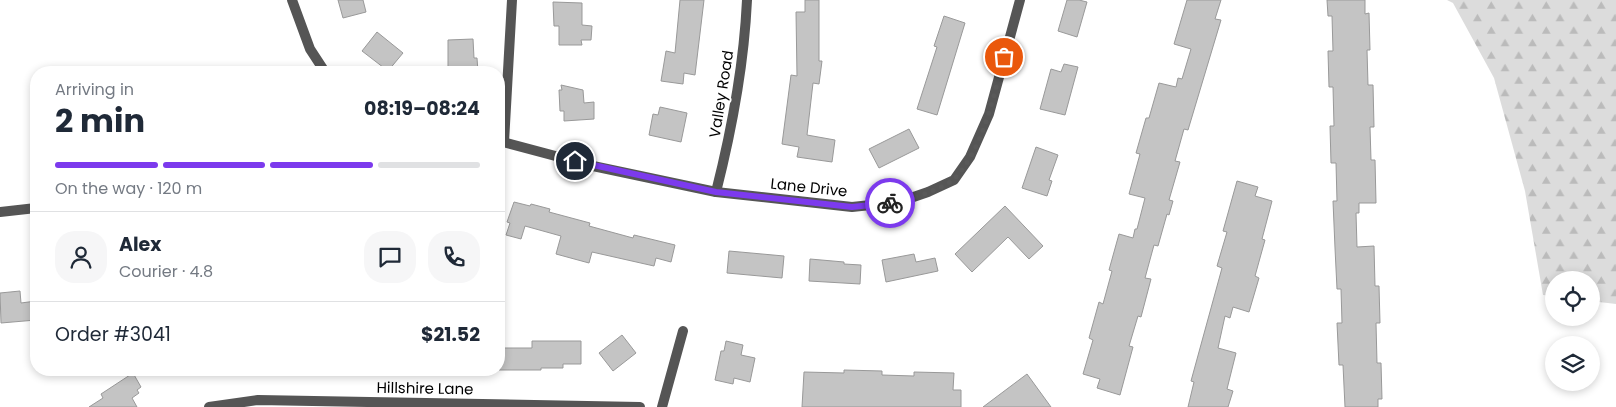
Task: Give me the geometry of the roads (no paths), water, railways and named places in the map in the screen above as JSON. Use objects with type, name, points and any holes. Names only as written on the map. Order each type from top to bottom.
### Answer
[{"type":"street","points":[[292,0],[310,49],[321,66]]},
{"type":"street","points":[[505,90],[512,0]]},
{"type":"street","name":"Valley Road","points":[[716,192],[734,118],[748,0]]},
{"type":"street","name":"Lane Drive","points":[[505,142],[593,166],[716,192],[852,207],[899,202],[954,180],[970,157],[988,114],[1020,0]]},
{"type":"street","points":[[0,212],[30,208]]},
{"type":"street","points":[[662,407],[683,331]]},
{"type":"street","name":"Hillshire Lane","points":[[209,407],[258,400],[640,407]]}]
